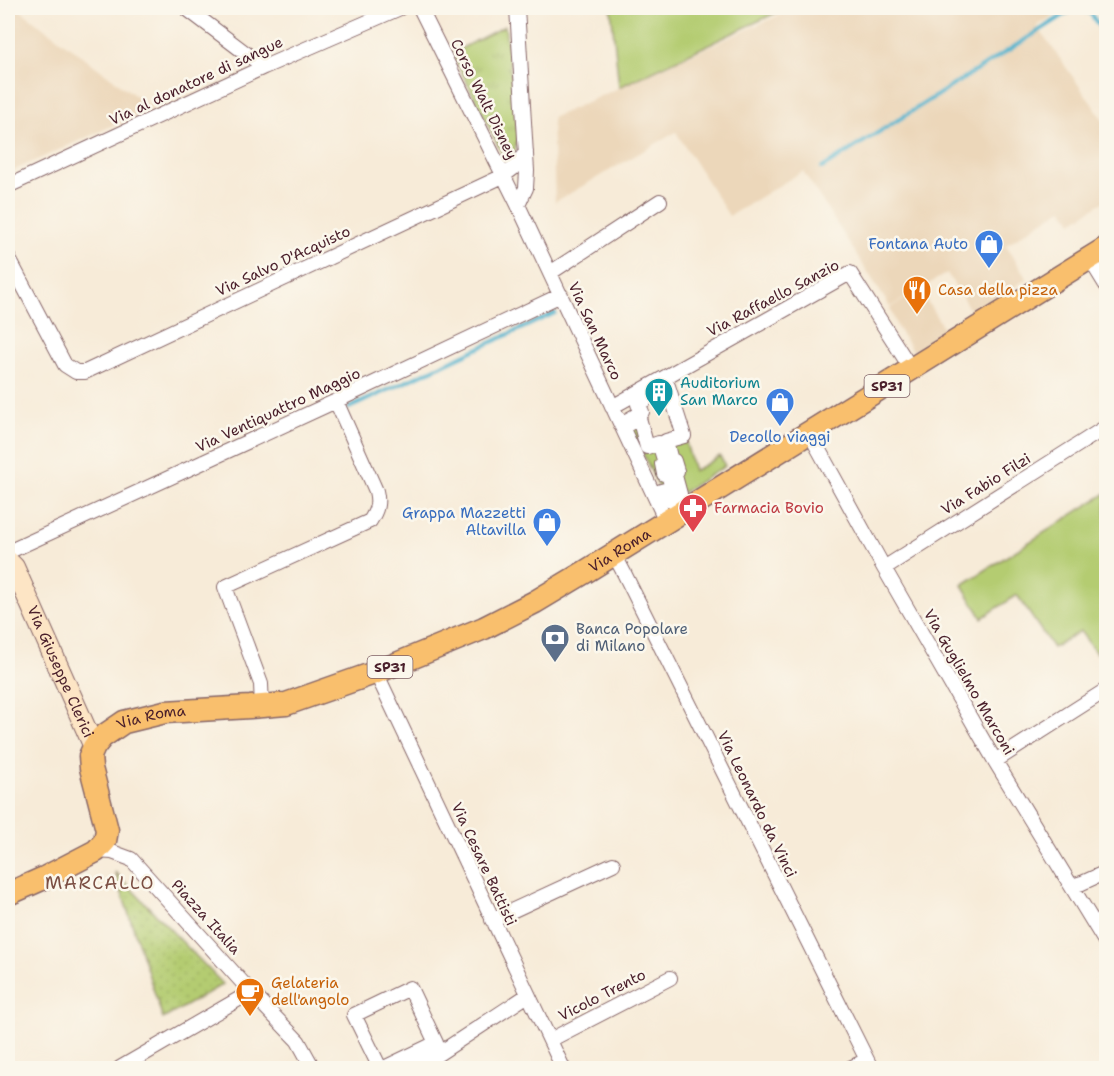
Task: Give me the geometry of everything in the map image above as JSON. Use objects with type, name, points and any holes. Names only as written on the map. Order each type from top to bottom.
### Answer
[{"type":"main road","name":"Via Roma","points":[[94,747],[102,737],[124,722],[165,712],[286,704],[377,672],[484,628],[535,602],[614,554],[1098,254]]},
{"type":"main road","name":"Via Giuseppe Clerici","points":[[94,747],[90,756],[91,768],[107,830],[105,841],[96,851]]},
{"type":"main road","points":[[8,894],[44,879],[96,851]]},
{"type":"street","points":[[186,8],[264,67]]},
{"type":"street","name":"Via al donatore di sangue","points":[[8,186],[264,67],[400,8]]},
{"type":"street","name":"Corso Walt Disney","points":[[420,8],[518,204]]},
{"type":"street","points":[[517,8],[526,152],[526,188],[518,204]]},
{"type":"street","points":[[503,176],[515,167],[526,152]]},
{"type":"street","name":"Via Salvo D'Acquisto","points":[[8,257],[65,365],[76,372],[85,372],[503,176]]},
{"type":"street","points":[[550,273],[660,201]]},
{"type":"street","name":"Via San Marco","points":[[518,204],[666,521]]},
{"type":"street","points":[[1098,254],[1107,285]]},
{"type":"street","name":"Via Raffaello Sanzio","points":[[612,407],[850,273],[912,370]]},
{"type":"street","name":"Via Ventiquattro Maggio","points":[[8,552],[561,296]]},
{"type":"street","points":[[668,386],[684,436],[666,441],[671,461],[674,461],[677,471],[674,472],[680,494],[671,500],[664,497],[661,491],[669,489],[671,485],[668,473],[664,474],[662,464],[665,463],[659,443],[647,447],[639,418],[628,424],[626,421],[642,412],[638,404],[668,386]]},
{"type":"street","points":[[262,706],[261,684],[225,587],[370,521],[379,501],[336,401]]},
{"type":"street","name":"Via Fabio Filzi","points":[[884,568],[1107,427]]},
{"type":"street","name":"Via Guglielmo Marconi","points":[[810,434],[995,761],[1107,943]]},
{"type":"street","name":"Via Leonardo da Vinci","points":[[614,554],[869,1064]]},
{"type":"street","name":"Via Giuseppe Clerici","points":[[8,561],[14,567],[94,747]]},
{"type":"street","name":"Via Cesare Battisti","points":[[377,672],[563,1068]]},
{"type":"street","points":[[995,761],[1107,690]]},
{"type":"street","name":"Piazza Italia","points":[[96,851],[112,852],[131,859],[297,1041],[313,1068]]},
{"type":"street","points":[[492,920],[613,864]]},
{"type":"street","points":[[1072,886],[1107,872]]},
{"type":"street","name":"Vicolo Trento","points":[[550,1040],[670,978]]},
{"type":"street","points":[[410,988],[436,1043],[382,1068],[354,1016],[410,988]]},
{"type":"street","points":[[120,1068],[251,992]]},
{"type":"street","points":[[417,1068],[528,995]]},
{"type":"street","points":[[850,1068],[869,1064]]},
{"type":"shaded area","points":[[8,8],[17,8],[152,108],[8,173]]},
{"type":"shaded area","points":[[795,8],[1066,8],[1037,26],[1106,124],[1106,200],[1072,222],[1063,208],[1006,245],[1027,279],[972,313],[947,273],[890,307],[803,171],[729,216],[676,132],[555,202],[552,118]]},
{"type":"shaded area","points":[[920,290],[946,332],[916,351],[912,350],[897,327],[890,308]]},
{"type":"green space","points":[[611,8],[786,8],[619,87]]},
{"type":"green space","points":[[505,26],[518,134],[515,150],[510,155],[503,155],[452,53]]},
{"type":"green space","points":[[639,418],[647,446],[659,443],[668,473],[661,491],[628,424]]},
{"type":"green space","points":[[684,436],[694,471],[720,456],[725,466],[680,494],[666,441]]},
{"type":"green space","points":[[1106,493],[1106,646],[1096,653],[1080,631],[1053,648],[1017,595],[982,618],[962,585]]},
{"type":"green space","points":[[115,872],[223,984],[163,1019]]},
{"type":"waterway","points":[[822,168],[1075,8]]},
{"type":"waterway","points":[[1082,8],[1091,14],[1106,37]]},
{"type":"waterway","points":[[349,408],[555,313]]},
{"type":"place","name":"Fontana Auto","points":[[989,270]]},
{"type":"place","name":"Casa della pizza","points":[[917,316]]},
{"type":"place","name":"Auditorium San Marco","points":[[659,418]]},
{"type":"place","name":"Decollo viaggi","points":[[780,428]]},
{"type":"place","name":"Farmacia Bovio","points":[[693,534]]},
{"type":"place","name":"Grappa Mazzetti Altavilla","points":[[547,548]]},
{"type":"place","name":"Banca Popolare di Milano","points":[[555,664]]},
{"type":"place","name":"Gelateria dell'angolo","points":[[250,1018]]},
{"type":"district","name":"MARCALLO","points":[[100,883]]}]
